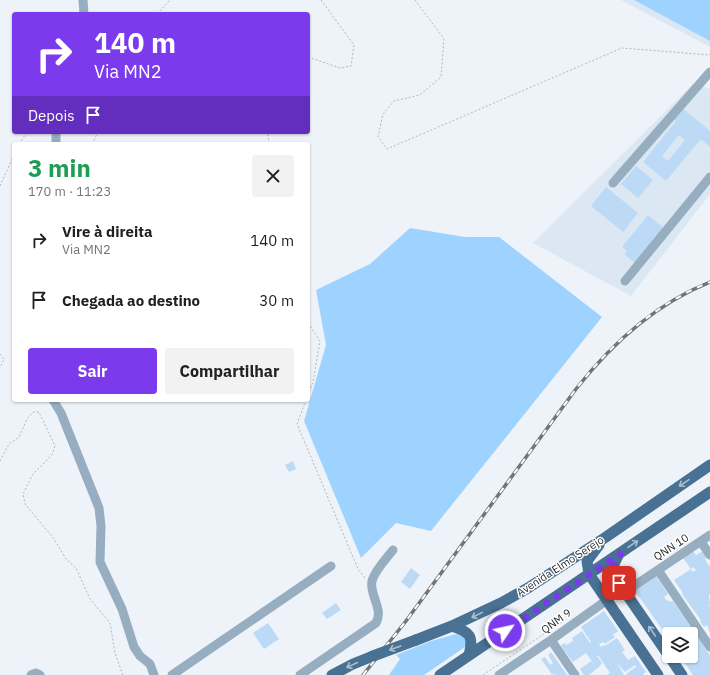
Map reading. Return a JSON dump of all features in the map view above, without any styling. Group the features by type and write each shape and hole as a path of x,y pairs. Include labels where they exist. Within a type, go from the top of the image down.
{"main road":[{"name":"Avenida Elmo Serejo","path":"332,675 352,664 452,626 501,603 528,588 606,537 710,465"},
{"name":"Avenida Elmo Serejo","path":"440,675 710,492"},
{"path":"606,537 587,560 589,574 658,675"},
{"path":"620,554 613,565 613,570 625,592 682,675"},
{"path":"452,626 469,634 472,642 469,655"},
{"path":"628,631 648,653 664,675"}],"street":[{"path":"83,0 84,12"},
{"path":"613,183 710,72"},
{"path":"625,282 710,177"},
{"path":"55,402 61,413 99,508 102,526 100,562 122,609 134,647 140,656 150,664 154,675"},
{"name":"QNN 10","path":"625,592 710,536"},
{"path":"701,542 710,555"},
{"path":"300,675 374,626 379,618 372,589 372,580 393,550"},
{"path":"172,675 331,566"},
{"path":"658,570 710,648"},
{"name":"QNM 9","path":"499,675 607,600"},
{"path":"551,640 575,675"},
{"path":"31,675 36,673 40,675"}],"path":[{"path":"159,12 170,0"},
{"path":"310,57 340,68 351,66 354,45 321,0"},
{"path":"415,0 444,39 441,77 420,94 394,101 383,114 378,137 387,149 622,48 710,55"},
{"path":"0,186 12,159"},
{"path":"310,326 320,341 313,382 310,390"},
{"path":"0,354 4,359 0,368"},
{"path":"305,402 297,424 358,569 372,589"},
{"path":"0,461 9,444 19,437 27,419 34,412 38,412 55,446 52,455 33,474 23,494 25,504 54,539 66,559 76,568 90,599 110,623 115,653 122,675"}],"shaded area":[{"path":"621,0 710,0 710,47"},
{"path":"634,0 710,0 710,41"},
{"path":"694,83 710,89 710,194 631,296 533,243"},
{"path":"410,228 465,237 499,237 602,317 431,531 396,523 361,558 304,421 326,345 316,290 370,264"},
{"path":"456,634 462,634 467,643 465,647 424,675 389,675 400,659 396,655 431,641"}],"building":[{"path":"680,106 710,131 710,147 700,140 666,181 643,162 676,121 671,117","holes":["679,135 685,140 668,161 662,156"]},
{"path":"636,166 653,180 638,198 621,184"},
{"path":"606,187 638,213 623,232 591,206"},
{"path":"648,215 664,228 635,263 625,255 627,251 622,247"},
{"path":"293,461 296,469 289,472 285,465"},
{"path":"693,551 696,555 703,551 708,557 705,559 709,566 710,565 710,604 701,610 709,605 710,607 710,633 707,625 704,627 700,621 701,620 682,594 683,593 674,580 691,569 683,558","holes":["693,567 696,570 693,572 691,569"]},
{"path":"411,568 420,575 410,589 401,582"},
{"path":"657,576 659,579 656,581 659,580 668,594 664,597 667,601 673,601 691,627 662,627 662,629 635,591"},
{"path":"336,603 341,610 327,619 322,613"},
{"path":"604,611 618,631 613,635 615,637 605,644 604,642 599,644 601,647 604,645 605,646 617,638 625,650 622,652 628,660 635,656 646,672 643,674 644,675 627,675 626,674 636,667 635,665 625,672 617,663 624,675 607,675 610,673 598,655 597,656 602,663 600,666 589,675 584,675 580,669 591,661 596,667 586,653 573,662 562,648 561,645 565,643 566,645 573,641 572,638 582,631 590,643 591,642 581,627"},
{"path":"268,623 279,639 264,649 253,633"},
{"path":"698,638 706,645 704,647 710,655 710,675 693,675 685,663 698,663"},
{"path":"551,652 567,675 552,675 541,659 545,657 550,665 553,663 548,655"}],"railway":[{"path":"363,675 406,621 576,389 604,356 636,326 653,313 690,291 710,282"}],"route":[{"path":"505,631 620,554 613,565 613,570 619,583"}]}
